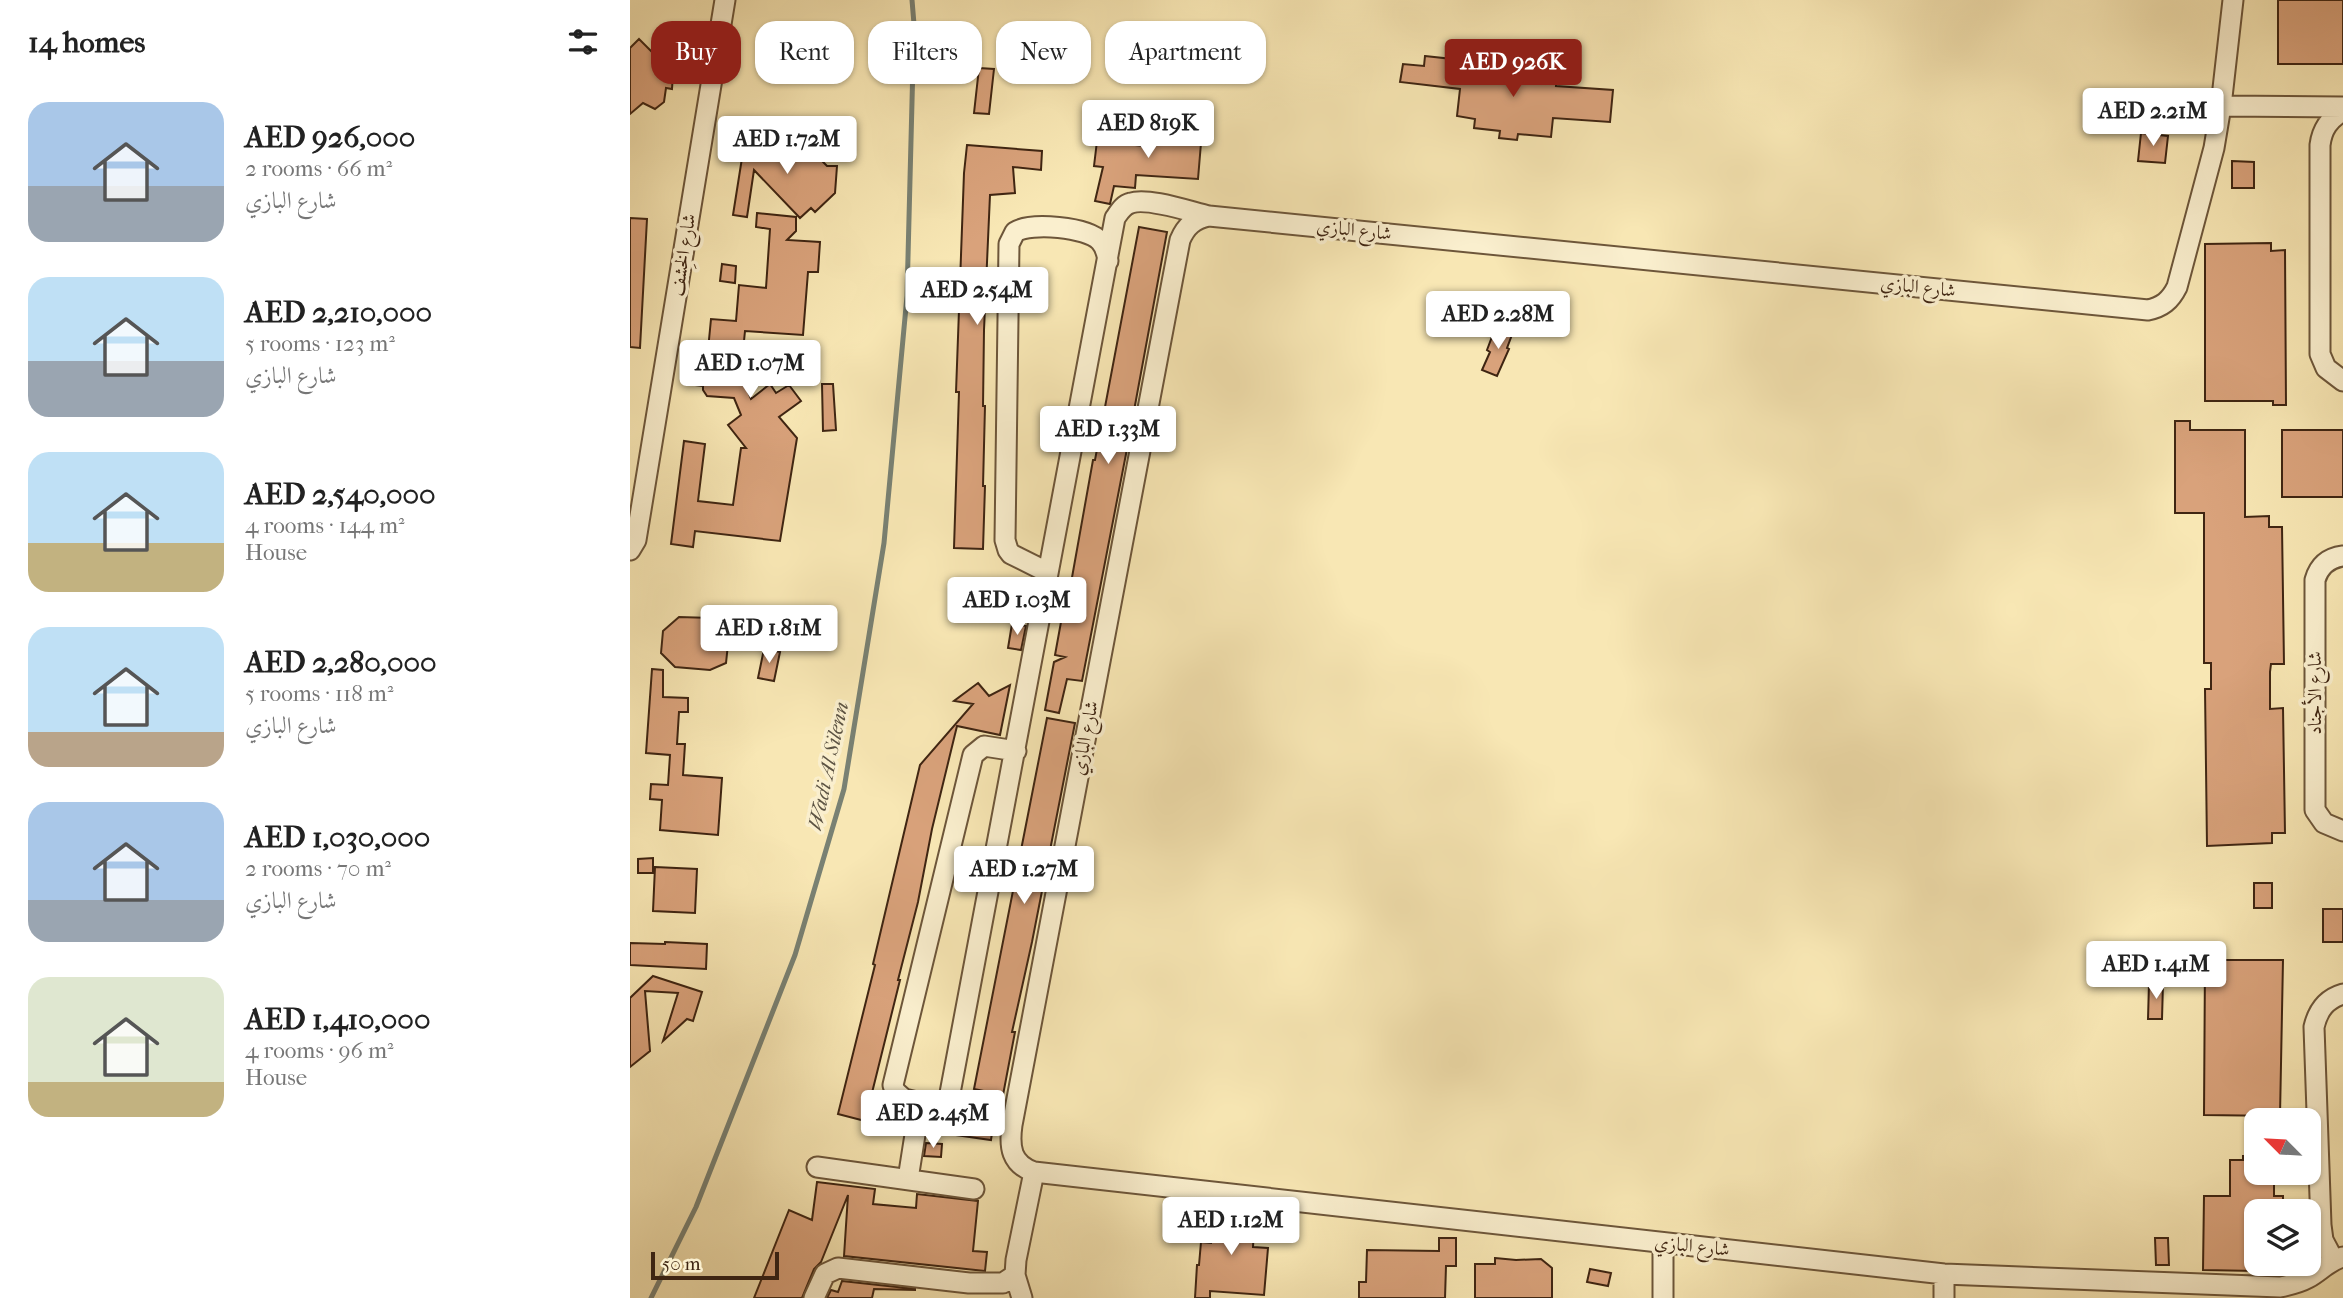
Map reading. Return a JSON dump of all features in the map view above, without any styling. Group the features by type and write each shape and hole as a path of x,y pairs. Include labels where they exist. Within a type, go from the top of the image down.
{"street":[{"name":"شارع الخِشف","path":"630,550 636,540 725,0"},
{"name":"شارع البازي","path":"2233,0 2221,106 2207,179 2177,287 2166,303 2148,310 1209,216 1194,221 1180,240 1010,1138 1013,1158 1034,1172 1944,1274 2184,1291 2296,1284 2338,1258"},
{"path":"2221,106 2343,109"},
{"path":"2343,109 2324,128 2320,159 2320,354 2326,368 2343,381"},
{"path":"947,1109 1115,218 1122,208 1132,202 1144,202 1209,216"},
{"path":"1047,572 1011,554 1004,540 1009,244 1016,232 1028,226 1083,231 1100,241 1106,250 1108,261"},
{"name":"شارع الأجناد","path":"2343,556 2322,565 2315,580 2315,810 2324,823 2343,831"},
{"path":"1012,1125 900,1096 895,1091 894,1079 972,755 984,746 1016,751"},
{"path":"2338,1258 2323,1240 2321,1225 2314,1027 2320,1010 2326,1003 2343,994"},
{"path":"908,1179 920,1103"},
{"path":"817,1167 974,1188"},
{"path":"1021,1298 1016,1260 1034,1172"},
{"path":"1662,1243 1663,1298"},
{"path":"814,1298 825,1274 838,1268 969,1283 1003,1283 1016,1275"},
{"path":"1944,1274 1944,1298"}],"building":[{"path":"2278,0 2343,0 2343,64 2278,64"},
{"path":"639,39 651,51 651,84 672,84 672,89 666,88 664,102 655,109 643,103 630,114 630,48"},
{"path":"1425,56 1452,59 1451,70 1459,71 1458,74 1543,82 1544,70 1557,71 1556,86 1613,90 1610,122 1553,118 1551,137 1518,134 1517,140 1499,138 1500,131 1474,128 1475,119 1457,116 1460,89 1400,82 1403,64 1424,66"},
{"path":"982,68 994,69 989,114 974,113 977,84 982,84"},
{"path":"787,125 827,166 837,166 835,193 815,212 811,208 800,218 754,170 747,217 733,215 742,158 733,149 791,156 773,138"},
{"path":"1155,127 1202,131 1198,179 1136,175 1135,188 1114,186 1110,204 1095,201 1103,167 1094,166 1097,141 1153,147"},
{"path":"2141,133 2168,136 2165,163 2138,161"},
{"path":"967,145 1042,151 1041,170 1013,167 1015,193 990,195 984,330 983,549 954,548 959,392 956,392"},
{"path":"2232,161 2254,162 2254,188 2232,188"},
{"path":"757,213 796,217 796,231 787,240 820,242 818,272 808,272 803,335 745,331 743,351 730,350 751,399 770,384 776,393 789,385 801,401 779,417 797,438 780,541 695,531 693,547 671,544 684,441 705,444 698,501 733,505 741,448 746,448 728,425 741,415 734,398 707,396 703,386 686,384 691,348 708,350 711,319 736,321 739,285 766,288 770,229 756,227"},
{"path":"630,218 647,219 640,348 630,347"},
{"path":"1139,227 1167,232 1082,681 1067,679 1059,713 1045,710 1054,662 1065,657 1055,655 1063,611 1066,611"},
{"path":"2271,243 2271,251 2285,250 2286,405 2273,405 2273,401 2205,401 2205,244"},
{"path":"722,264 736,266 735,283 720,281"},
{"path":"1496,326 1513,332 1497,376 1482,370 1490,352 1487,350"},
{"path":"822,384 833,384 836,430 823,431"},
{"path":"2175,421 2190,421 2190,430 2245,430 2245,517 2269,516 2269,527 2282,527 2284,664 2271,664 2270,709 2283,708 2285,833 2272,833 2272,843 2207,846 2205,689 2211,689 2211,663 2204,663 2204,513 2175,513"},
{"path":"2282,430 2343,430 2343,497 2282,497"},
{"path":"719,614 738,620 737,642 728,644 726,663 710,670 675,667 661,653 663,631 679,617 712,618"},
{"path":"1012,624 1026,626 1021,650 1008,648"},
{"path":"764,649 780,652 774,681 758,678"},
{"path":"652,669 663,670 663,697 688,698 688,712 679,712 677,744 685,744 683,775 722,778 718,835 660,830 662,800 650,799 651,784 668,785 670,755 646,753"},
{"path":"978,683 989,696 1010,685 1000,735 957,726 900,980 865,1121 838,1114 920,765 973,704 954,701"},
{"path":"1047,718 1075,723 1012,1032 1015,1032 1003,1095 974,1089"},
{"path":"653,858 653,873 638,873 638,859"},
{"path":"655,867 697,869 695,913 653,911"},
{"path":"2254,883 2272,883 2272,908 2254,908"},
{"path":"2323,909 2343,909 2343,942 2323,942"},
{"path":"630,943 707,944 706,969 630,965"},
{"path":"2205,960 2283,960 2280,1108 2244,1108 2244,1116 2204,1115"},
{"path":"653,976 702,992 693,1021 687,1019 663,1041 678,993 645,991 650,1051 630,1067 630,998"},
{"path":"2149,983 2163,983 2162,1019 2148,1019"},
{"path":"935,1119 992,1133 991,1140 934,1132"},
{"path":"926,1143 942,1144 941,1157 924,1156"},
{"path":"2244,1156 2244,1185 2274,1185 2274,1196 2283,1196 2283,1199 2244,1199 2244,1271 2203,1270 2204,1196 2230,1196 2230,1160 2243,1160"},
{"path":"817,1182 875,1189 873,1204 916,1208 917,1194 978,1201 973,1251 987,1252 985,1271 844,1256 848,1195 821,1262 814,1269 802,1298 754,1298 789,1210 812,1220"},
{"path":"1212,1207 1255,1212 1253,1247 1268,1248 1264,1295 1210,1291 1210,1298 1195,1298 1201,1242 1211,1243"},
{"path":"1439,1238 1456,1238 1456,1266 1446,1266 1445,1298 1359,1298 1359,1282 1366,1282 1367,1250 1439,1251"},
{"path":"2155,1238 2168,1238 2169,1265 2156,1265"},
{"path":"1495,1258 1541,1259 1552,1268 1552,1298 1475,1298 1475,1264 1495,1264"},
{"path":"1590,1269 1611,1273 1608,1286 1587,1282"},
{"path":"842,1281 915,1290 874,1289 872,1298 827,1298 831,1290 838,1292"}],"waterway":[{"name":"Wadi Al Silenn","path":"651,1298 696,1207 795,955 844,789 884,543 907,296 914,24 912,0"}]}
